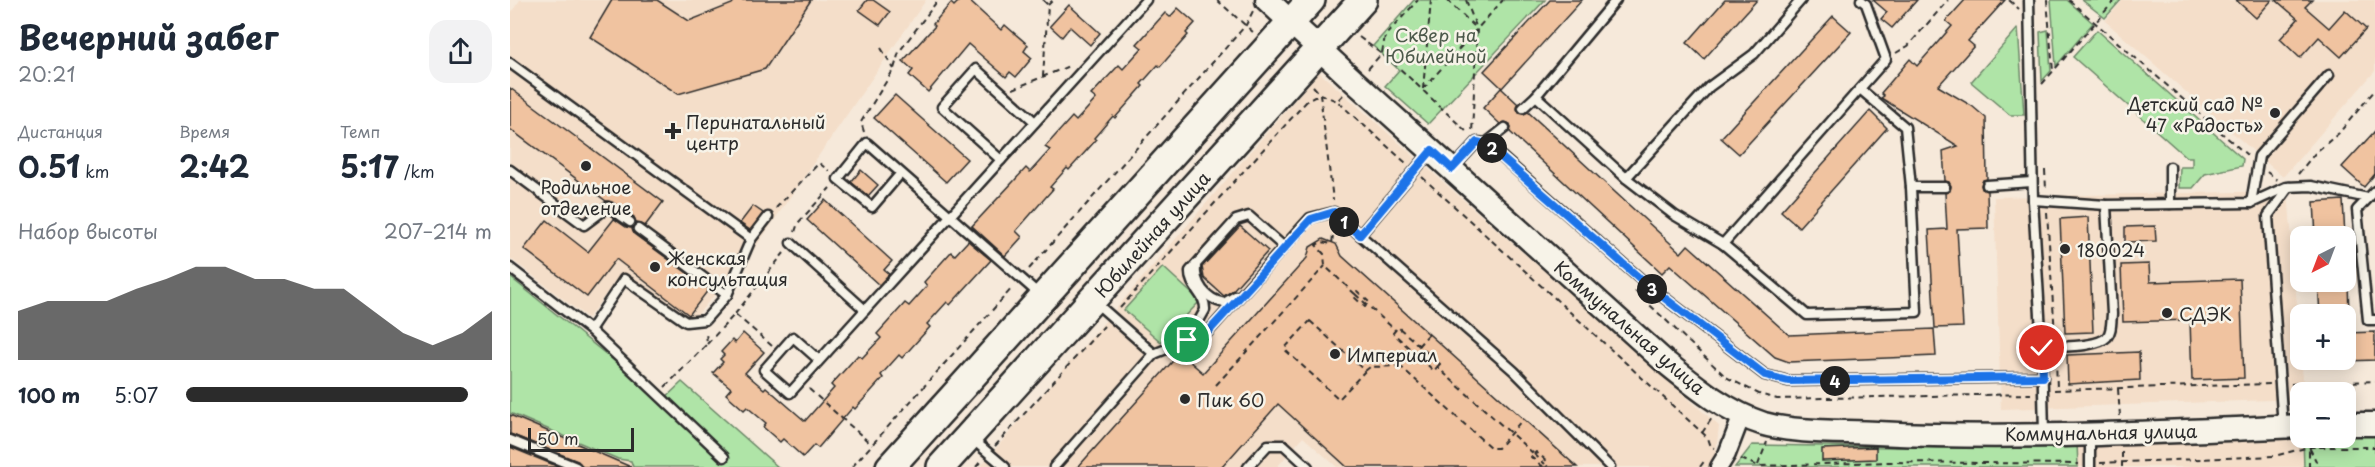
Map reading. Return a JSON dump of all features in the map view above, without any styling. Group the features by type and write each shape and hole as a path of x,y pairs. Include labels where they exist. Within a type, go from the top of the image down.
{"highway":[{"path":"890,467 1311,0"},
{"name":"Юбилейная улица","path":"941,467 969,436 1101,310 1298,72 1363,0"}],"main road":[{"name":"Коммунальная улица","path":"1261,4 1292,22 1356,83 1664,361 1701,391 1742,415 1784,428 1907,434 2290,433"},
{"path":"2356,424 2375,423"}],"street":[{"path":"1723,460 1742,415"}],"lane":[{"path":"819,360 793,337 764,370 790,393 1146,0"},
{"path":"1523,108 1536,96 1616,0"},
{"path":"1626,178 1709,87 1754,54 1800,0"},
{"path":"1723,244 1886,59 1866,4 1861,0"},
{"path":"2029,0 2032,182 2042,348 2044,435"},
{"path":"510,63 751,239"},
{"path":"1001,160 942,107 976,69 1035,122"},
{"path":"2251,202 2259,156 2329,75"},
{"path":"1536,96 1626,178 1674,215 1723,244 1807,315 1917,312 1911,187 1905,127 1860,89"},
{"path":"1486,144 1505,128"},
{"path":"1452,169 1477,142 1486,144 1645,283 1765,375 1788,381 2043,377"},
{"path":"901,173 872,207 838,179 867,143 1043,297"},
{"path":"1360,235 1432,150"},
{"path":"2170,167 2170,204"},
{"path":"510,170 584,225 608,207 630,222"},
{"path":"1987,185 2032,182"},
{"path":"2033,200 2106,205 2251,202 2288,187 2311,186 2372,195"},
{"path":"1911,187 1945,187"},
{"path":"2288,187 2268,216 2279,384 2290,412"},
{"path":"2372,195 2357,210 2368,320 2375,320"},
{"path":"2042,348 2099,343 2107,337 2111,329 2106,205"},
{"path":"1196,265 1197,283 1206,293 1216,301 1224,303 1232,300 1271,256 1311,219 1334,212 1514,371 1610,467"},
{"path":"590,330 624,279 686,322 705,320 727,295 751,239 768,216"},
{"path":"1187,340 1205,310 1203,297 1196,290 1190,272 1236,220 1249,216 1283,246"},
{"path":"638,229 727,295"},
{"path":"791,243 865,310"},
{"path":"1054,467 1154,354 1208,332 1283,246"},
{"path":"510,268 590,330 724,457"},
{"path":"1101,310 1154,354"},
{"path":"2090,434 2090,465"},
{"path":"969,436 1005,467"},
{"path":"510,440 573,467"},
{"path":"1248,467 1268,445 1284,445 1308,467"}],"path":[{"path":"867,143 861,122 894,69 899,52 938,0"},
{"path":"1043,0 1048,5"},
{"path":"1043,76 1048,5 1053,0"},
{"path":"1217,0 1268,46"},
{"path":"1337,101 1382,53 1385,36 1418,0"},
{"path":"1423,89 1431,0"},
{"path":"1447,0 1477,29"},
{"path":"1341,25 1382,53 1472,137 1477,29 1466,0"},
{"path":"1423,89 1503,0"},
{"path":"1886,59 1908,46 1948,0"},
{"path":"2009,0 2023,13"},
{"path":"2047,0 2053,71"},
{"path":"2069,0 2257,163 2288,187 2316,152 2339,133 2375,90"},
{"path":"2073,3 2076,0"},
{"path":"2096,22 2113,1"},
{"path":"852,467 1246,25 1261,4"},
{"path":"880,48 894,69"},
{"path":"1002,93 1095,56"},
{"path":"1298,72 1320,94 1337,101 1708,438 1711,447 1723,460 1758,466 1889,462 2090,465 2122,461 2274,456 2290,441"},
{"path":"1320,94 1334,212 1332,244 1322,242 1316,245 1324,254 1325,266 1355,294 1353,296 1365,307 1367,304"},
{"path":"1126,301 1306,101 1320,94"},
{"path":"768,216 819,163 838,179"},
{"path":"1216,385 1325,266"},
{"path":"1632,288 1726,377 1759,394 1778,399 2029,394 2043,390 2375,381"},
{"path":"1355,294 1357,291 1369,302 1367,304 1395,330 1393,333 1434,371 1440,364 1398,327 1395,330"},
{"path":"998,443 1101,310"},
{"path":"661,398 663,388 674,375 735,314 779,353"},
{"path":"705,320 707,344"},
{"path":"1365,371 1310,321 1284,349 1339,399 1370,367 1400,366 1491,448 1498,448 1523,419"},
{"path":"1400,366 1429,334"},
{"path":"1437,367 1534,454 1536,452 1547,461 1545,464 1548,467"},
{"path":"801,381 872,445"},
{"path":"2356,444 2375,447"},
{"path":"2302,448 2308,467"},
{"path":"2307,448 2319,467"},
{"path":"1534,454 1531,457 1542,466 1545,464"},
{"path":"2122,461 2122,467"},
{"path":"976,467 980,463"}],"shaded area":[{"name":"Перинатальный центр","path":"520,0 926,0 755,248 685,329 617,279 588,318 510,258 510,14"},
{"name":"Детский сад № 47 «Радость»","path":"2123,0 2375,0 2375,71 2283,177 2105,21"},
{"path":"1319,72 1719,426 1715,460 1709,467 1337,467 1303,437 1277,467 980,467"},
{"path":"2288,191 2291,226 2290,292 2296,292 2297,304 2290,304 2290,370 2302,370 2303,382 2290,382 2290,399 2001,409 1994,197"},
{"path":"510,413 618,459 631,461 633,467 510,467"},
{"path":"2290,437 2290,448 2303,448 2304,467 2078,467 2077,443"}],"green space":[{"name":"Сквер на Юбилейной","path":"1414,0 1545,0 1428,124 1385,86 1399,70 1373,46"},
{"path":"2051,0 2067,0 2093,23 2056,66"},
{"path":"2082,0 2121,0 2105,18"},
{"path":"2018,28 2024,115 2010,115 1971,82"},
{"path":"2048,30 2051,71 2042,81 2040,32"},
{"path":"2097,30 2243,159 2242,166 2205,174 2193,188 2179,188 2180,167 2192,167 2192,157 2186,157 2073,57"},
{"path":"1163,267 1200,301 1161,342 1124,310"},
{"path":"510,277 663,400 682,382 778,467 633,467 631,461 618,459 510,413"},
{"path":"2356,436 2375,436 2375,467 2304,467 2303,448 2356,448"},
{"path":"2077,443 2078,467 1735,467 1752,445 1960,448"}],"building":[{"name":"Перинатальный центр","path":"612,0 657,0 689,21 732,4 735,0 811,0 765,69 678,94 590,37"},
{"path":"867,0 873,0 890,12 880,25 859,10"},
{"path":"960,0 968,0 1001,30 1005,25 1028,45 1024,51 1032,58 1016,77 1010,72 1006,77 968,44 928,92 909,75 913,70 903,61 935,26 933,24 951,3 954,6"},
{"path":"1550,0 1582,0 1502,88 1484,71"},
{"path":"1725,0 1757,0 1704,59 1687,43"},
{"path":"1873,0 1917,0 1892,28 1881,19 1887,12"},
{"path":"1965,0 2005,0 1968,41 1974,46 1938,86 1972,106 1986,118 1987,179 1983,180 1981,185 1982,189 1987,191 1988,228 1957,229 1963,327 1935,328 1929,230 1947,229 1945,193 1950,191 1951,186 1945,181 1943,151 1958,146 1881,98 1884,96 1881,93 1910,59 1917,66 1952,26 1946,21"},
{"path":"2236,0 2272,0 2256,18"},
{"path":"2276,0 2312,0 2305,7 2329,28 2345,10 2366,29 2341,57 2319,37 2300,58 2280,39 2298,19"},
{"path":"1069,5 1100,33 1090,45 1070,27 1062,37 1050,26"},
{"path":"1178,8 1195,23 1186,33 1188,35 1160,67 1158,65 1141,84 1143,86 1115,118 1113,116 1094,138 1096,140 1069,170 1067,168 1050,187 1053,189 1016,231 1022,237 1005,256 972,226 1026,168 1030,172 1050,150 1045,147 1072,117 1076,121 1096,99 1091,95 1119,65 1123,69 1142,48 1137,44 1165,13 1170,17"},
{"path":"1833,16 1851,32 1739,154 1721,138"},
{"name":"Родильное отделение","path":"510,88 663,202 645,226 636,223 634,217 612,202 606,201 510,129"},
{"path":"1501,88 1518,104 1519,113 1528,112 1681,253 1688,245 1789,335 1934,329 1936,356 1789,362 1775,357 1670,265 1662,273 1510,132 1510,124 1505,122 1500,124 1483,108"},
{"path":"895,95 967,159 946,182 874,118"},
{"path":"1870,111 1887,128 1799,227 1781,211"},
{"path":"2375,131 2375,174 2364,187 2342,167"},
{"path":"861,170 878,185 868,196 851,182"},
{"path":"825,200 892,261 884,270 889,274 879,285 807,220"},
{"path":"2343,200 2344,226 2315,226 2314,202"},
{"path":"753,206 763,213 750,230 740,223"},
{"path":"2088,217 2093,332 2065,333 2060,219"},
{"name":"Женская консультация","path":"614,219 632,228 634,234 709,289 689,315 616,259 587,297 524,249 547,220 588,252"},
{"path":"1240,226 1268,251 1233,290 1224,296 1204,278 1202,267"},
{"path":"2155,226 2156,241 2125,242 2125,227"},
{"name":"Империал","path":"1323,239 1336,244 1342,256 1577,467 1347,467 1278,404 1222,467 1078,467 1180,353 1203,373 1307,258 1310,247"},
{"path":"968,241 991,260 950,305 947,302 927,324 930,327 902,358 899,355 881,375 883,378 855,409 853,407 818,448 814,445 803,457 783,439 780,442 763,427 766,423 747,407 744,410 726,394 731,388 713,373 723,362 720,359 724,355 721,352 732,340 735,343 743,333 764,352 745,373 764,389 766,387 805,421 834,388 831,385 858,355 862,358 881,338 877,334 905,303 909,306 927,286 924,282 951,252 955,255"},
{"path":"2149,264 2150,282 2240,279 2244,378 2192,380 2190,320 2123,322 2121,265"},
{"path":"2319,292 2348,292 2349,304 2319,304"},
{"path":"2375,332 2375,360 2356,361 2356,333"},
{"path":"2139,352 2140,380 2068,384 2067,355"},
{"path":"510,415 631,467 582,467 578,461 510,434"},
{"path":"510,447 559,467 510,467"},
{"path":"1876,447 1876,459 1822,461 1822,449"}],"place":[{"name":"Детский сад № 47 «Радость»","path":"2275,113"},
{"name":"Перинатальный центр","path":"673,131"},
{"name":"Родильное отделение","path":"586,166"},
{"name":"180024","path":"2065,249"},
{"name":"Женская консультация","path":"655,267"},
{"name":"СДЭК","path":"2167,313"},
{"name":"Империал","path":"1335,354"},
{"name":"Пик 60","path":"1185,399"}],"route":[{"path":"1187,340 1208,332 1311,219 1334,212 1360,235 1432,150 1452,169 1477,142 1486,144 1645,283 1765,375 1788,381 2043,377 2042,348"}]}
